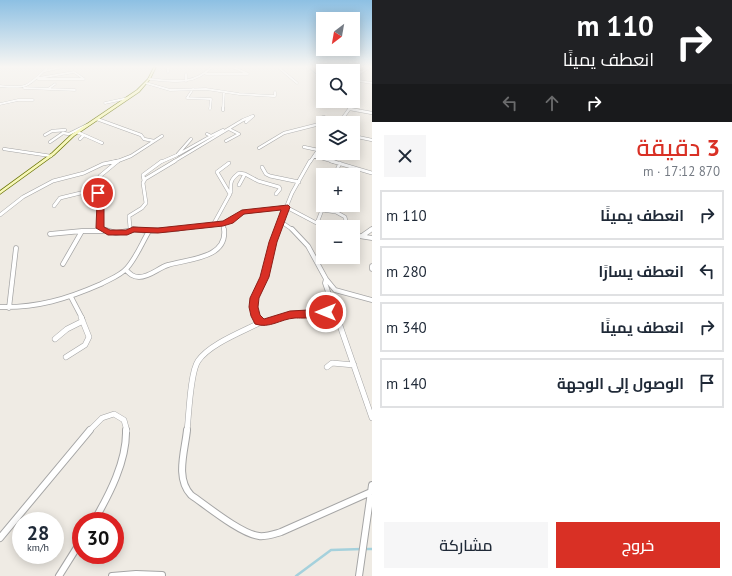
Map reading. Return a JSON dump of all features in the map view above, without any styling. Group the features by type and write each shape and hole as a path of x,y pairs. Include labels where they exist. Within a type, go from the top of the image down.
{"street":[{"path":"0,193 51,156 77,132 134,94"},
{"path":"190,94 188,98 211,99 210,109"},
{"path":"223,110 224,94"},
{"path":"247,94 275,96 275,94"},
{"path":"260,95 262,98 260,99"},
{"path":"105,103 130,97"},
{"path":"0,104 16,100 33,100"},
{"path":"345,116 350,109 372,113"},
{"path":"144,181 150,175 253,116 246,122"},
{"path":"97,119 141,135 145,139 154,141"},
{"path":"133,230 130,228 128,218 145,205 144,181 142,175 162,161 177,155 241,119"},
{"path":"259,148 280,134 316,124"},
{"path":"45,135 52,131 69,134 87,125"},
{"path":"226,141 239,134 228,129"},
{"path":"54,136 64,132"},
{"path":"50,142 64,132"},
{"path":"77,132 102,143"},
{"path":"80,139 84,134"},
{"path":"207,134 211,136"},
{"path":"0,215 22,198 53,181 118,162 131,156 144,146 162,136"},
{"path":"360,137 372,140"},
{"path":"177,155 191,139"},
{"path":"304,147 316,150"},
{"path":"4,150 51,156"},
{"path":"261,322 256,316 254,301 265,277 280,221 299,182 316,153"},
{"path":"314,156 372,173"},
{"path":"103,231 100,227 100,200 97,189 99,177 118,162"},
{"path":"338,168 340,163"},
{"path":"229,164 216,172 229,192"},
{"path":"262,167 266,174 270,176 299,182"},
{"path":"213,225 229,192 231,192 230,184 232,178 239,173 245,174 258,181 279,187 280,189 276,194"},
{"path":"239,185 245,174"},
{"path":"54,206 60,198 97,189"},
{"path":"50,234 82,231 150,231 223,224 230,222 242,213 286,207 316,222"},
{"path":"318,220 322,210 336,212 345,217 346,220"},
{"path":"280,221 298,233 308,244 326,279 335,290 372,300"},
{"path":"126,270 133,276 143,276 169,265 211,253 220,247 226,238 223,224"},
{"path":"362,236 372,229"},
{"path":"63,264 82,231"},
{"path":"0,308 47,305 71,297 118,275 126,270 150,231"},
{"path":"362,236 372,238"},
{"path":"9,308 16,248"},
{"path":"326,279 335,312 372,418"},
{"path":"66,357 80,348 87,341 88,335 71,297"},
{"path":"335,312 303,313 261,322 210,349 198,361 194,374 182,480 186,490 191,495 242,528 262,537 270,536 289,528 358,496 371,488"},
{"path":"55,339 67,329 83,321"},
{"path":"327,367 332,363 354,365"},
{"path":"0,538 95,424 104,417 116,414 123,417 126,421 127,431 123,452 106,503 100,512"},
{"path":"359,576 371,488"},
{"path":"59,576 72,555"},
{"path":"112,576 136,574 162,575"}],"waterway":[{"path":"296,576 331,550 362,549"},
{"path":"365,549 372,549"}],"route":[{"path":"98,193 100,198 100,228 108,233 127,232 133,230 158,231 223,224 230,222 237,215 242,213 286,207 278,225 265,277 254,301 254,312 257,319 261,323 264,323 276,318 290,315 326,312"}]}
